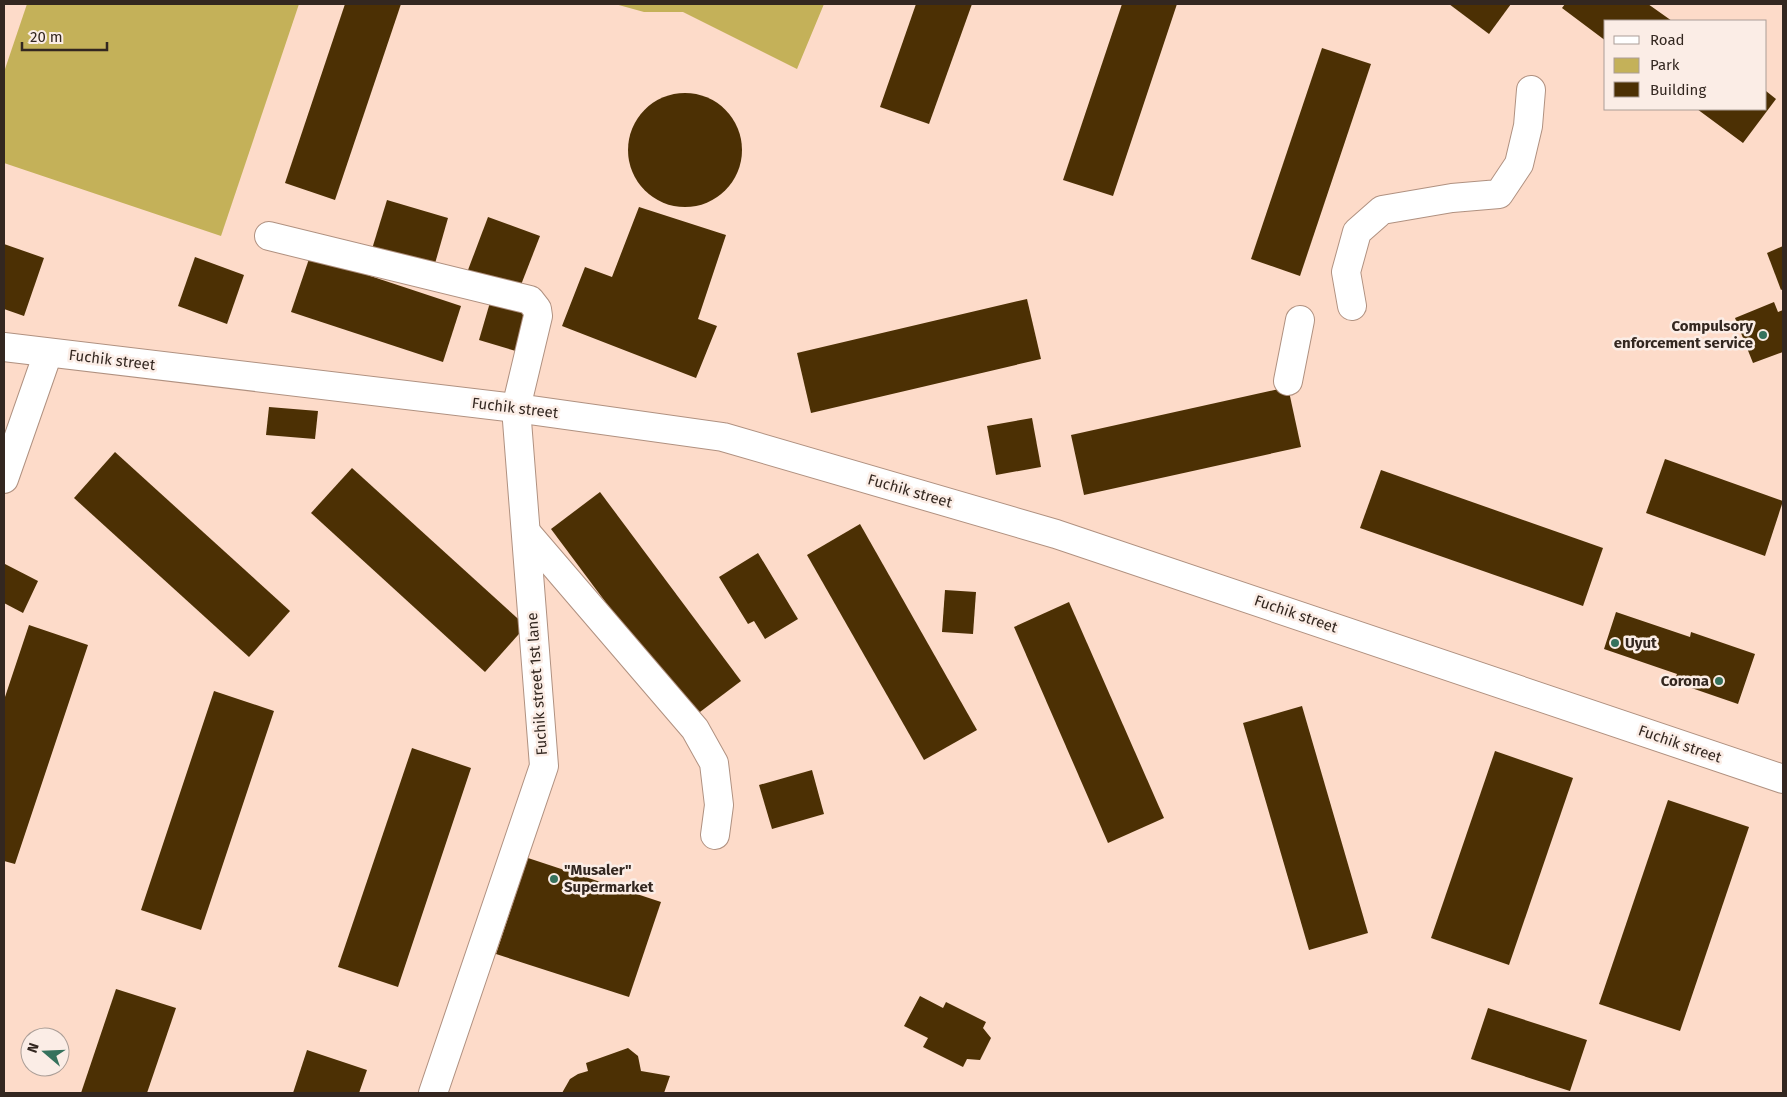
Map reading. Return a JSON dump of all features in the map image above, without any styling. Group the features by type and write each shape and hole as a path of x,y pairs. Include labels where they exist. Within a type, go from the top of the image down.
{"street":[{"path":"1352,306 1346,272 1357,232 1382,210 1452,198 1498,194 1519,164 1528,126 1531,90"},
{"name":"Fuchik street 1st lane","path":"269,236 530,300 537,309 538,316 516,408 544,766 433,1093"},
{"path":"1288,381 1300,320"},
{"name":"Fuchik street","path":"4,348 516,408 723,437 1056,534 1783,779"},
{"path":"4,479 48,353"},
{"path":"526,532 695,729 714,763 719,805 715,835"}],"green space":[{"path":"27,4 299,4 221,236 4,163 4,72"},
{"path":"615,4 824,4 797,69 683,12 644,12"}],"building":[{"path":"345,4 401,4 335,200 285,183"},
{"path":"916,4 972,4 929,124 880,107"},
{"path":"1122,4 1177,4 1113,196 1063,180"},
{"path":"1449,4 1511,4 1489,34"},
{"path":"1565,4 1648,4 1671,20 1604,20 1604,40 1562,8"},
{"path":"1322,48 1371,64 1300,276 1251,259"},
{"path":"1767,92 1776,99 1743,143 1698,110 1767,110"},
{"path":"685,93 707,97 725,110 738,128 742,150 738,172 725,190 707,203 685,207 663,203 645,190 632,172 628,150 632,128 645,110 663,97"},
{"path":"387,200 448,218 434,267 372,249"},
{"path":"639,207 726,235 698,319 717,326 696,378 562,326 585,267 612,277"},
{"path":"488,217 540,236 519,290 468,270"},
{"path":"4,244 44,258 24,316 4,309"},
{"name":"Compulsory enforcement service","path":"1783,246 1783,289 1781,290 1767,253"},
{"path":"310,256 461,306 443,362 291,312"},
{"path":"195,257 244,275 227,324 178,306"},
{"path":"491,299 531,311 519,352 479,340"},
{"path":"1027,299 1041,359 811,413 797,353"},
{"name":"Compulsory enforcement service","path":"1774,302 1778,312 1783,310 1783,352 1753,363 1735,318"},
{"path":"1288,387 1301,447 1084,495 1071,435"},
{"path":"269,407 318,411 315,439 266,435"},
{"path":"1032,418 1041,467 996,475 987,426"},
{"path":"115,452 290,611 249,657 74,498"},
{"path":"1665,459 1783,501 1765,556 1646,513"},
{"path":"352,468 526,626 485,672 311,513"},
{"path":"1381,470 1603,548 1583,606 1360,528"},
{"path":"600,492 741,681 692,718 551,529"},
{"path":"860,524 977,730 924,760 807,555"},
{"path":"758,553 798,619 765,639 754,621 748,624 719,577"},
{"path":"5,564 38,581 23,613 4,603"},
{"path":"945,590 976,592 973,634 942,632"},
{"path":"1069,602 1164,818 1108,843 1014,627"},
{"path":"1616,612 1690,637 1691,632 1755,654 1738,704 1674,682 1677,674 1604,649"},
{"path":"29,625 88,645 15,864 4,861 4,700"},
{"path":"214,691 274,711 201,930 141,910"},
{"path":"1302,706 1368,933 1309,950 1243,723"},
{"path":"412,748 471,768 398,987 338,967"},
{"path":"1495,751 1573,778 1509,965 1431,938"},
{"path":"812,770 824,814 772,829 759,785"},
{"path":"1668,800 1749,827 1680,1031 1599,1004"},
{"path":"528,858 661,902 629,997 496,954"},
{"path":"116,989 176,1008 147,1093 81,1093"},
{"path":"920,996 943,1008 946,1002 986,1022 983,1028 991,1038 980,1060 967,1059 963,1067 923,1047 928,1038 904,1026"},
{"path":"1488,1008 1587,1040 1570,1091 1471,1059"},
{"path":"628,1048 638,1056 641,1071 670,1076 664,1093 562,1093 570,1079 588,1071 586,1063"},
{"path":"307,1050 367,1070 359,1093 293,1093"}],"place":[{"name":"Compulsory enforcement service","path":"1763,335"},
{"name":"Uyut","path":"1615,643"},
{"name":"Corona","path":"1719,681"},
{"name":"\"Musaler\" Supermarket","path":"554,879"}]}
